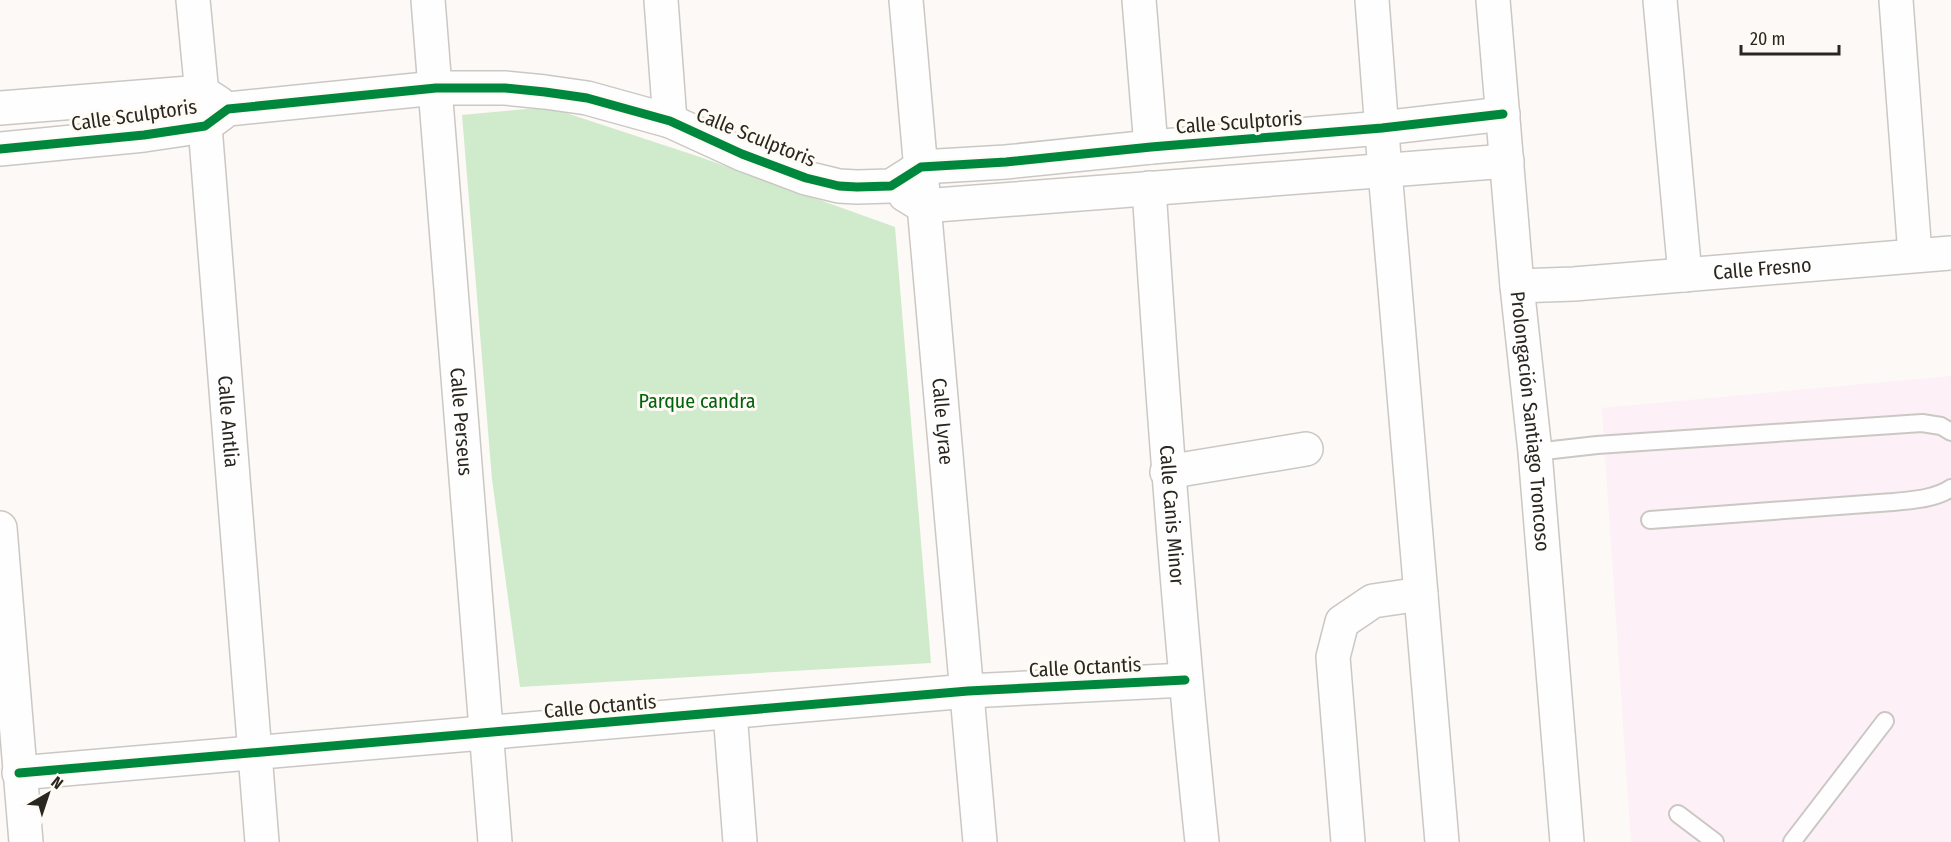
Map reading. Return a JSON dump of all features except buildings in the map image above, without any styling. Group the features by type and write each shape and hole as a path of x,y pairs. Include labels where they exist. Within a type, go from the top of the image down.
{"street":[{"name":"Calle Antlia","path":"193,0 211,109 254,753 262,842"},
{"name":"Calle Perseus","path":"428,0 495,842"},
{"path":"661,0 670,121"},
{"name":"Calle Lyrae","path":"906,0 980,842"},
{"path":"1139,0 1151,147"},
{"path":"1372,0 1442,842"},
{"name":"Prolongación Santiago Troncoso","path":"1494,0 1517,286 1535,452 1567,842"},
{"path":"1660,0 1684,275"},
{"path":"1896,0 1915,255"},
{"name":"Calle Sculptoris","path":"0,108 211,109 436,88 505,88 587,98 670,121 742,154 806,178 856,188 891,186 921,167 1006,162 1151,147 1382,128 1503,114"},
{"name":"Calle Sculptoris","path":"0,148 144,135 211,109"},
{"path":"891,186 923,206 1507,161"},
{"name":"Calle Canis Minor","path":"1149,188 1167,472 1202,842"},
{"name":"Calle Fresno","path":"1517,286 1574,284 1951,253"},
{"path":"1167,472 1306,449"},
{"path":"0,528 26,842"},
{"path":"1348,842 1333,657 1342,622 1373,601 1421,594"},
{"name":"Calle Octantis","path":"20,773 968,691 1185,680"},
{"path":"730,712 740,842"}],"lane":[{"path":"1535,452 1597,445 1922,423 1941,426 1951,432"},
{"path":"1650,520 1893,502 1926,498 1951,488"},
{"path":"1792,842 1885,721"},
{"path":"1678,814 1715,842"}],"shaded area":[{"path":"1951,376 1951,842 1631,842 1602,408"}],"green space":[{"name":"Parque candra","path":"548,107 700,157 895,227 931,663 520,687 492,479 462,115"}],"cycle path":[{"path":"0,149 144,135 205,126 228,109 436,88 505,88 587,98 670,121 742,154 806,178 839,186 857,187 891,186 921,167 1006,162 1151,147 1382,128 1503,114"},
{"path":"19,773 968,691 1185,680"}]}
